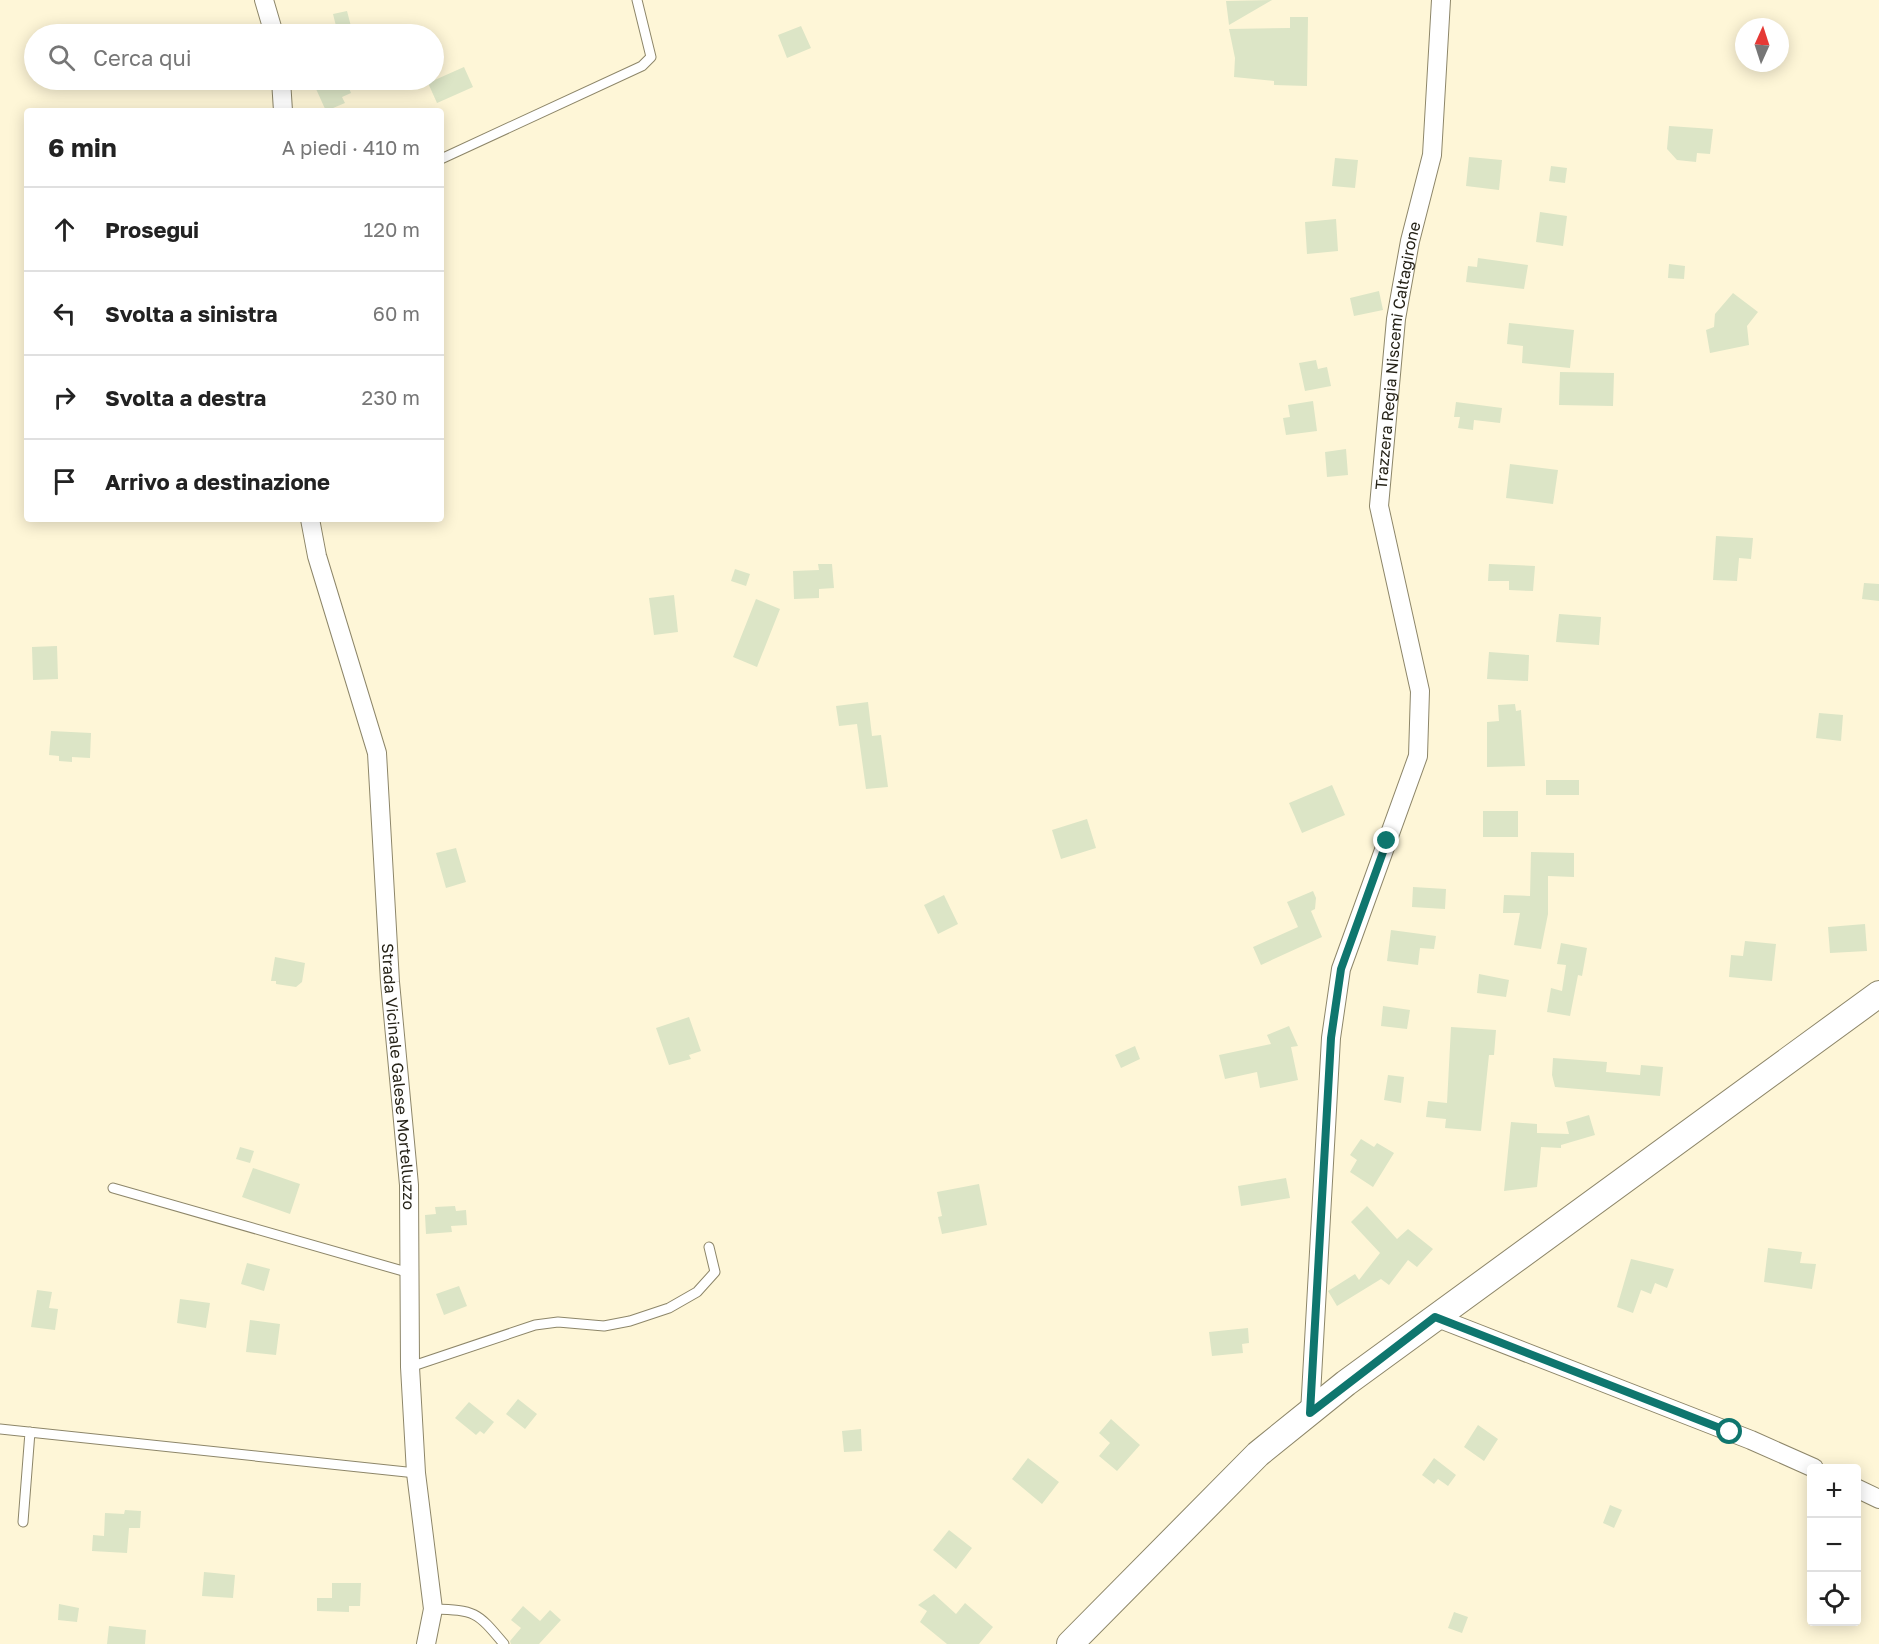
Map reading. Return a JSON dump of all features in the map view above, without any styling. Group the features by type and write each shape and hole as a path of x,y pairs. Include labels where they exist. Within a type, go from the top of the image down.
{"main road":[{"path":"1070,1644 1258,1454 1435,1317 1879,994"}],"street":[{"path":"264,0 271,24"},
{"name":"Trazzera Regia Niscemi Caltagirone","path":"1310,1413 1331,1038 1341,969 1418,756 1420,691 1379,506 1396,319 1410,241 1432,155 1441,0"},
{"path":"282,90 283,108"},
{"name":"Strada Vicinale Galese Mortelluzzo","path":"311,522 317,556 377,753 383,811 390,982 409,1185 410,1367 416,1473 433,1608 426,1644"},
{"path":"1435,1317 1751,1440 1807,1465"},
{"path":"1861,1490 1879,1498"}],"lane":[{"path":"444,158 642,66 651,57 637,0"},
{"path":"113,1188 410,1274"},
{"path":"410,1367 535,1325 558,1322 604,1326 630,1321 669,1308 697,1292 715,1272 709,1247"},
{"path":"0,1429 416,1473"},
{"path":"23,1522 30,1432"},
{"path":"433,1608 455,1609 480,1616 504,1644"}],"building":[{"path":"1272,0 1229,25 1226,1"},
{"path":"347,11 350,24 336,24 333,14"},
{"path":"1290,17 1308,17 1307,86 1274,85 1274,81 1234,77 1235,58 1229,29 1290,28"},
{"path":"801,26 811,48 787,58 778,35"},
{"path":"464,67 473,87 437,103 431,90 444,90 444,76"},
{"path":"317,90 350,90 351,93 342,97 345,103 333,108 325,108"},
{"path":"1669,126 1713,129 1710,154 1697,153 1696,162 1677,160 1667,149"},
{"path":"1469,157 1502,160 1499,190 1466,186"},
{"path":"1335,158 1358,160 1355,188 1332,186"},
{"path":"1551,166 1567,168 1565,183 1549,181"},
{"path":"1540,212 1567,216 1563,246 1536,242"},
{"path":"1336,219 1338,251 1307,254 1305,222"},
{"path":"1478,258 1528,265 1524,289 1466,282 1468,266 1477,267"},
{"path":"1669,264 1685,266 1684,279 1668,278"},
{"path":"1379,291 1383,310 1354,316 1350,298"},
{"path":"1733,293 1758,312 1747,326 1749,345 1710,353 1706,330 1714,327 1715,314"},
{"path":"1509,323 1574,330 1570,368 1522,363 1523,346 1507,344"},
{"path":"1316,360 1318,369 1327,367 1331,386 1305,391 1299,363"},
{"path":"1560,372 1614,373 1613,406 1559,405"},
{"path":"1313,401 1317,431 1286,435 1283,418 1290,417 1288,405"},
{"path":"1456,402 1502,408 1500,423 1474,420 1473,430 1458,428 1460,417 1454,417"},
{"path":"1346,449 1348,475 1327,477 1325,452"},
{"path":"1510,464 1558,470 1553,504 1506,498"},
{"path":"1716,536 1753,538 1751,559 1739,558 1737,581 1713,580"},
{"path":"818,564 832,564 834,588 819,589 819,598 794,599 793,571 819,570"},
{"path":"1489,564 1535,566 1533,591 1509,590 1509,581 1488,581"},
{"path":"735,569 750,574 746,586 731,581"},
{"path":"1864,583 1879,584 1879,601 1862,599"},
{"path":"674,595 678,632 654,635 649,598"},
{"path":"756,599 780,609 757,667 733,657"},
{"path":"1559,614 1601,617 1599,645 1556,642"},
{"path":"57,646 58,679 33,680 32,647"},
{"path":"1489,652 1529,655 1528,681 1487,679"},
{"path":"868,702 872,736 881,735 888,787 866,789 857,724 839,726 836,706"},
{"path":"1515,704 1516,711 1521,710 1525,766 1487,767 1487,722 1499,721 1498,705"},
{"path":"1819,713 1843,715 1841,741 1816,738"},
{"path":"51,731 91,733 90,758 72,757 72,762 59,761 59,756 49,755"},
{"path":"1546,780 1579,780 1579,795 1546,795"},
{"path":"1332,785 1345,815 1302,833 1289,803"},
{"path":"1483,811 1518,811 1518,837 1483,837"},
{"path":"1087,819 1096,848 1061,859 1052,830"},
{"path":"456,848 466,882 446,888 436,853"},
{"path":"1531,852 1574,853 1574,877 1548,876 1548,914 1541,949 1514,945 1520,913 1503,913 1504,895 1530,896"},
{"path":"1413,887 1446,889 1445,909 1412,907"},
{"path":"1313,891 1316,898 1315,909 1311,911 1322,937 1261,965 1253,947 1298,927 1287,902"},
{"path":"944,895 958,924 938,934 924,905"},
{"path":"1865,924 1867,951 1830,953 1828,927"},
{"path":"1391,930 1436,936 1434,949 1420,948 1418,965 1387,961"},
{"path":"1745,941 1776,944 1772,981 1729,977 1731,955 1743,956"},
{"path":"1561,943 1587,948 1582,976 1578,975 1570,1016 1547,1012 1551,988 1562,991 1566,965 1557,964"},
{"path":"275,957 305,963 302,982 296,987 271,981"},
{"path":"1479,974 1509,980 1506,997 1477,993"},
{"path":"1383,1006 1410,1010 1407,1029 1381,1026"},
{"path":"689,1017 701,1051 689,1055 691,1059 669,1065 656,1028"},
{"path":"1289,1026 1298,1046 1291,1047 1298,1080 1260,1088 1257,1072 1225,1079 1219,1055 1271,1044 1267,1035"},
{"path":"1451,1027 1496,1030 1494,1055 1489,1055 1481,1131 1445,1128 1446,1119 1426,1117 1428,1101 1447,1103"},
{"path":"1135,1046 1140,1059 1121,1068 1115,1055"},
{"path":"1553,1058 1607,1062 1606,1072 1640,1075 1641,1065 1663,1067 1660,1096 1555,1087 1552,1075"},
{"path":"1388,1075 1404,1077 1401,1103 1384,1100"},
{"path":"1589,1115 1595,1135 1561,1145 1561,1148 1541,1147 1537,1187 1504,1191 1511,1122 1537,1124 1537,1133 1569,1134 1566,1122"},
{"path":"1361,1139 1374,1147 1377,1143 1394,1153 1373,1187 1350,1172 1357,1160 1350,1155"},
{"path":"240,1147 254,1151 250,1163 236,1159"},
{"path":"253,1168 300,1184 290,1214 242,1197"},
{"path":"1286,1178 1290,1198 1241,1206 1238,1186"},
{"path":"979,1184 987,1225 942,1234 938,1217 942,1216 937,1192"},
{"path":"455,1206 456,1211 466,1210 467,1225 451,1226 452,1232 426,1234 425,1215 436,1214 435,1207"},
{"path":"1367,1206 1397,1239 1408,1229 1433,1249 1417,1267 1408,1260 1389,1285 1381,1279 1337,1306 1328,1291 1355,1274 1359,1280 1380,1253 1351,1222"},
{"path":"1768,1248 1802,1252 1800,1263 1816,1264 1812,1289 1764,1282"},
{"path":"1631,1259 1674,1269 1667,1288 1655,1283 1651,1294 1641,1290 1633,1313 1617,1307"},
{"path":"247,1263 270,1269 264,1291 241,1284"},
{"path":"459,1286 467,1306 444,1315 436,1294"},
{"path":"37,1290 52,1292 49,1308 58,1309 55,1330 31,1327"},
{"path":"180,1299 210,1303 206,1328 177,1323"},
{"path":"250,1320 280,1324 276,1355 246,1352"},
{"path":"1248,1328 1249,1343 1242,1344 1243,1353 1212,1356 1209,1332"},
{"path":"518,1399 537,1414 525,1429 506,1414"},
{"path":"469,1402 494,1422 484,1434 480,1431 476,1435 455,1418"},
{"path":"1111,1419 1140,1445 1117,1471 1099,1456 1110,1443 1099,1433"},
{"path":"1478,1425 1498,1439 1484,1461 1464,1447"},
{"path":"861,1429 862,1451 844,1452 842,1431"},
{"path":"1028,1458 1059,1482 1042,1504 1012,1479"},
{"path":"1434,1458 1456,1475 1448,1486 1438,1479 1434,1484 1422,1475"},
{"path":"1610,1505 1622,1510 1614,1528 1603,1523"},
{"path":"125,1510 141,1511 140,1528 129,1528 127,1553 92,1551 93,1535 104,1536 105,1513 124,1514"},
{"path":"949,1530 972,1548 956,1569 933,1550"},
{"path":"204,1572 235,1575 233,1598 202,1596"},
{"path":"332,1583 361,1583 360,1606 349,1606 349,1612 317,1611 317,1598 332,1598"},
{"path":"934,1594 956,1614 965,1603 993,1627 979,1644 947,1644 920,1622 927,1611 918,1605"},
{"path":"59,1604 79,1608 77,1622 58,1620"},
{"path":"523,1606 540,1621 550,1610 561,1620 539,1644 511,1644 510,1641 521,1628 511,1620"},
{"path":"1454,1612 1468,1617 1462,1633 1448,1628"},
{"path":"109,1626 146,1630 145,1644 107,1644"}],"route":[{"path":"1387,841 1341,969 1331,1038 1310,1413 1346,1383 1435,1317 1730,1432"}]}
